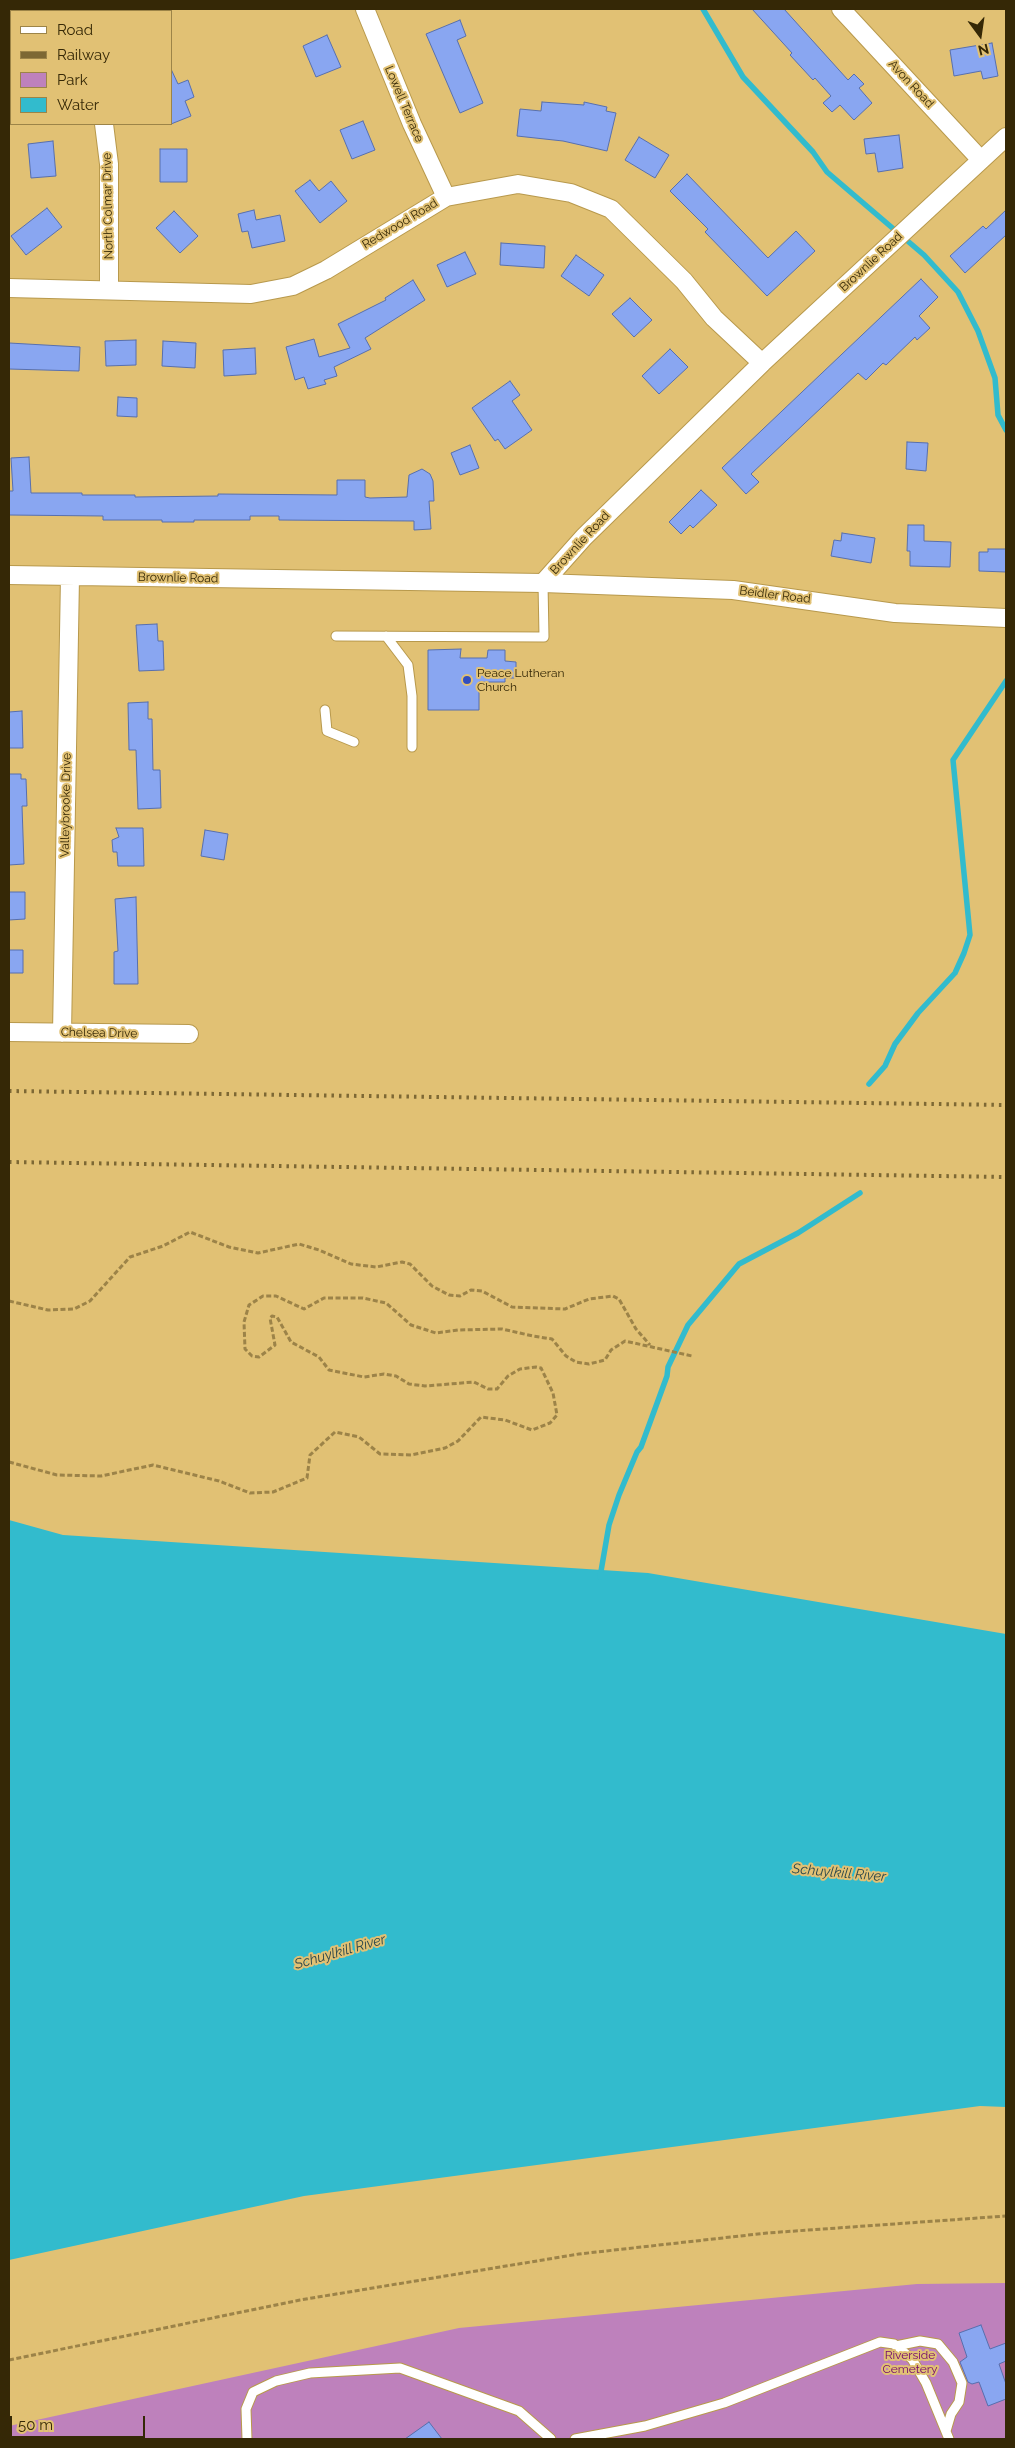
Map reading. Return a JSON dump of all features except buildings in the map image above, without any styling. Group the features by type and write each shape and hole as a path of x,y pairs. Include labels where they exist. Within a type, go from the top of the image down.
{"street":[{"name":"Lowell Terrace","path":"365,9 408,115 446,197"},
{"name":"Avon Road","path":"841,9 981,160"},
{"name":"North Colmar Drive","path":"104,125 109,164 109,289"},
{"name":"Brownlie Road","path":"9,575 543,583 584,537 762,363 1006,137"},
{"name":"Redwood Road","path":"9,288 251,294 293,286 326,270 446,197 518,184 571,193 611,209 684,281 714,318 762,363"},
{"name":"Valleybrooke Drive","path":"62,1033 70,577"},
{"name":"Beidler Road","path":"543,583 733,590 895,613 1006,618"},
{"name":"Chelsea Drive","path":"9,1032 189,1034"}],"lane":[{"path":"336,636 544,637 543,583"},
{"path":"386,636 408,665 412,696 412,747"},
{"path":"325,710 328,731 354,742"},
{"path":"896,2346 920,2341 938,2344 953,2362 962,2383 959,2402 951,2414 948,2435"},
{"path":"575,2439 645,2426 724,2403 880,2342 896,2346 912,2358 926,2383 948,2435"},
{"path":"248,2439 246,2409 253,2392 276,2381 310,2373 400,2368 519,2411 551,2439"}],"path":[{"path":"9,1301 48,1310 74,1309 90,1301 130,1257 163,1246 190,1232 229,1247 258,1253 299,1244 319,1250 351,1264 376,1267 402,1262 410,1264 432,1286 449,1295 460,1296 472,1290 482,1291 512,1307 565,1309 589,1299 613,1296 619,1298 636,1329 651,1345"},
{"path":"9,1462 57,1475 101,1476 125,1469 153,1465 219,1480 250,1493 273,1492 306,1478 310,1455 335,1432 359,1437 380,1454 411,1454 445,1448 458,1441 481,1417 505,1420 532,1430 550,1423 557,1416 553,1392 541,1368 536,1367 520,1369 508,1376 497,1389 488,1389 474,1382 425,1386 409,1384 396,1376 384,1374 364,1377 329,1370 319,1358 291,1342 277,1317 272,1316 270,1318 275,1345 259,1357 252,1356 245,1349 244,1322 249,1305 263,1296 276,1296 304,1309 324,1298 363,1298 386,1303 402,1320 436,1333 458,1330 502,1329 552,1339 571,1359 589,1364 605,1360 612,1350 625,1342 651,1345 692,1356"},
{"path":"9,2360 300,2300 579,2254 767,2233 1006,2216"}],"green space":[{"name":"Riverside Cemetery","path":"1006,2283 1006,2439 9,2439 9,2426 459,2328 917,2284"}],"water":[{"name":"Schuylkill River","path":"9,1520 63,1535 648,1573 1006,1634 1006,2107 980,2106 304,2196 9,2260"}],"waterway":[{"path":"703,9 743,77 813,152 827,172 924,255 958,292 978,331 995,378 998,415 1006,430"},
{"path":"869,1084 885,1066 895,1044 918,1013 955,973 964,953 970,935 953,760 1006,681"},
{"path":"600,1577 609,1525 619,1495 637,1452 641,1447 667,1376 668,1367 688,1325 739,1264 798,1233 860,1193"}],"railway":[{"path":"9,1091 1006,1105"},
{"path":"9,1162 1006,1177"}],"place":[{"name":"Peace Lutheran Church","path":"467,680"}]}
